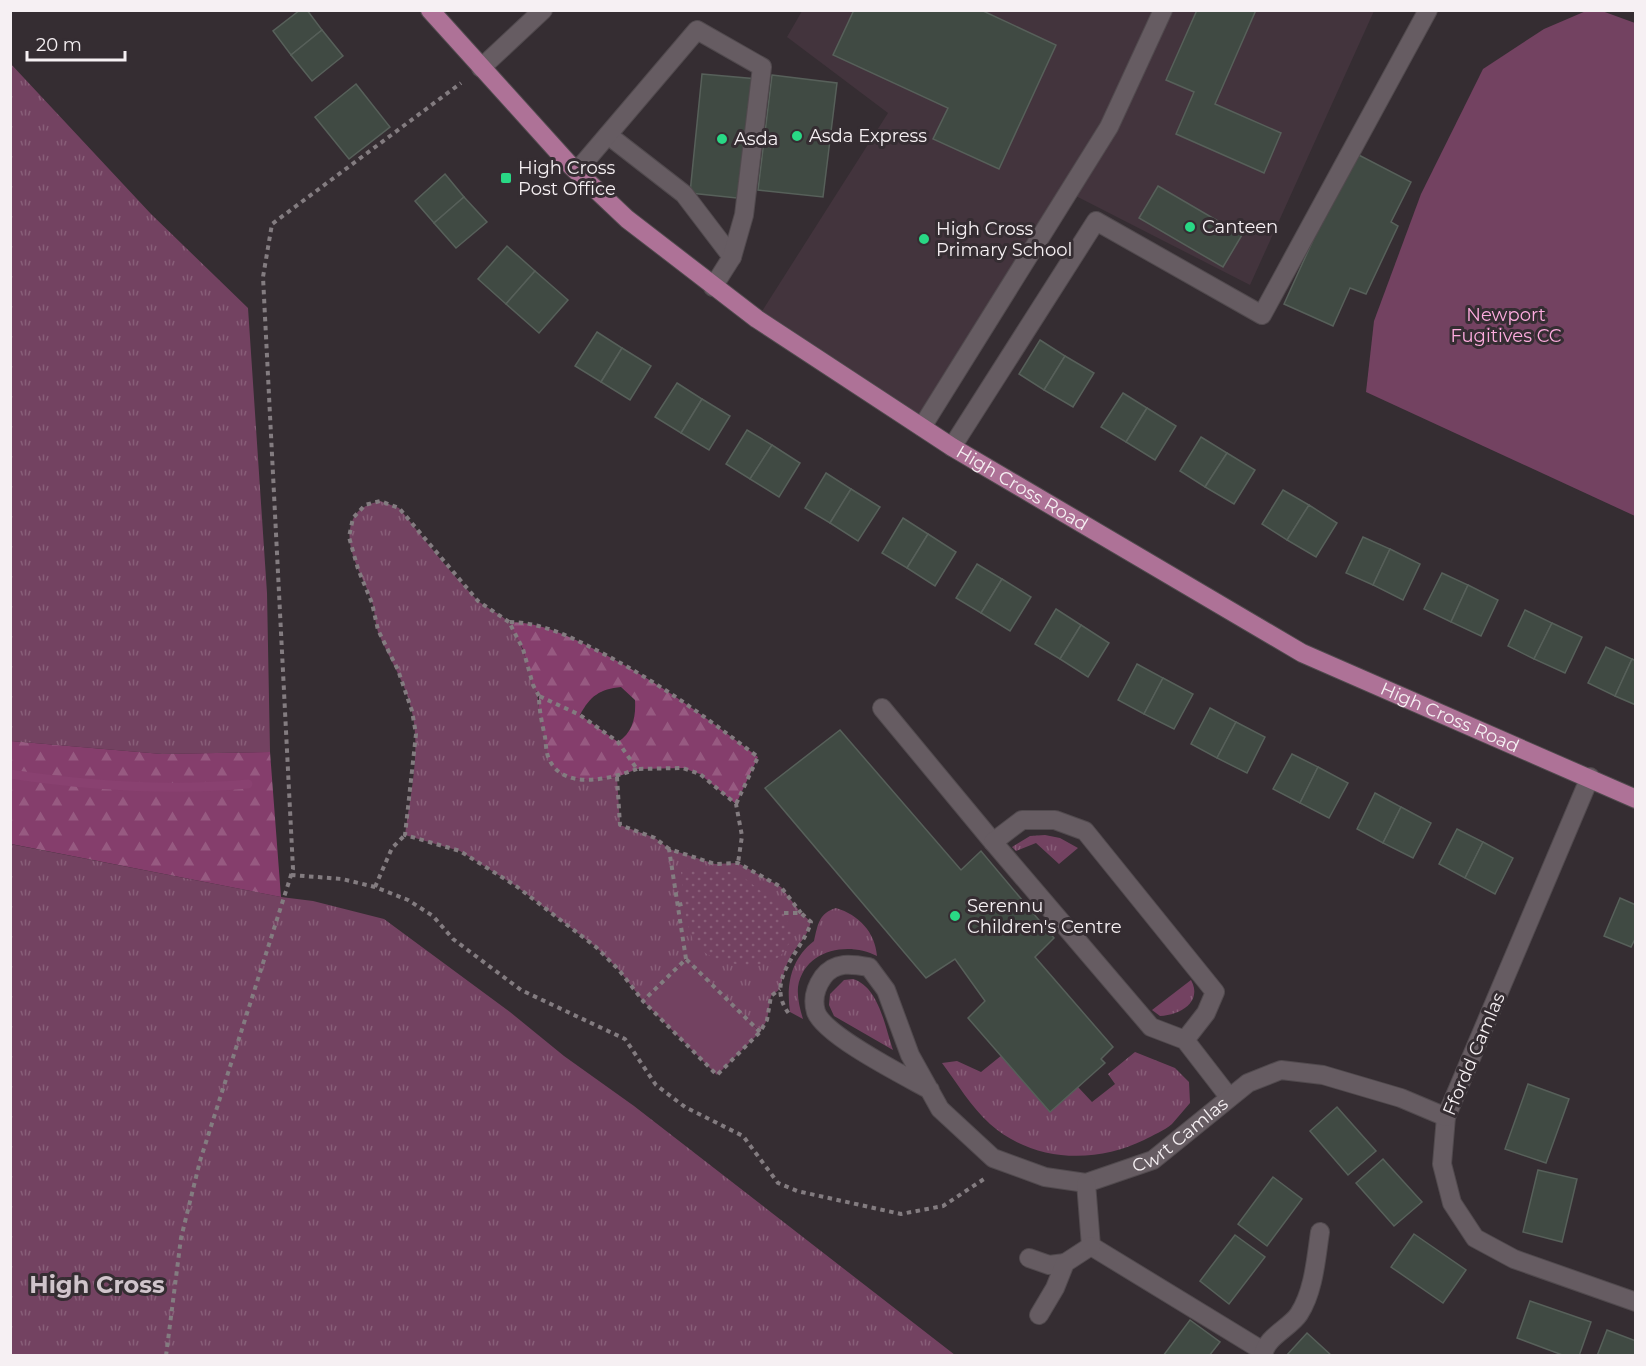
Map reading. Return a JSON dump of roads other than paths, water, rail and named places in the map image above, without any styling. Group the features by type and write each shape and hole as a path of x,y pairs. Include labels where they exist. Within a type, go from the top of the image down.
{"main road":[{"name":"High Cross Road","path":"430,10 577,171 627,219 757,319 951,447 1302,653 1590,777 1635,799"}],"street":[{"path":"481,68 543,10"},
{"path":"922,427 1109,127 1163,10"},
{"path":"951,447 1096,221 1262,315 1428,10"},
{"path":"577,171 697,30 762,67 744,215 732,257 713,287"},
{"path":"608,135 684,194 732,257"},
{"path":"882,708 1151,1027 1185,1040 1229,1097"},
{"name":"Ffordd Camlas","path":"1590,777 1446,1117 1442,1164 1452,1203 1475,1238 1514,1259 1635,1302"},
{"path":"993,842 1022,820 1055,820 1085,831 1215,992 1206,1013 1185,1040"},
{"name":"Cwrt Camlas","path":"930,1090 831,1032 816,1012 815,989 828,970 849,963 869,968 886,990 910,1055 930,1090 940,1109 993,1158 1045,1178 1086,1183 1153,1160 1248,1083 1281,1070 1323,1075 1401,1098 1446,1117"},
{"path":"1086,1183 1091,1246"},
{"path":"1091,1246 1263,1353 1299,1314 1312,1280 1320,1232"},
{"path":"1029,1258 1049,1265 1065,1263 1091,1246"},
{"path":"1039,1315 1055,1288 1065,1263"}],"waterway":[{"path":"10,774 69,782 129,786 189,787 248,784"}],"place":[{"name":"Asda Express","path":"797,136"},
{"name":"Asda","path":"722,139"},
{"name":"High Cross Post Office","path":"506,178"},
{"name":"Canteen","path":"1190,227"},
{"name":"High Cross Primary School","path":"924,239"},
{"name":"Serennu Children's Centre","path":"955,916"}],"district":[{"name":"High Cross","path":"97,1284"}],"park label":[{"name":"Newport Fugitives CC","path":"1506,325"}]}
